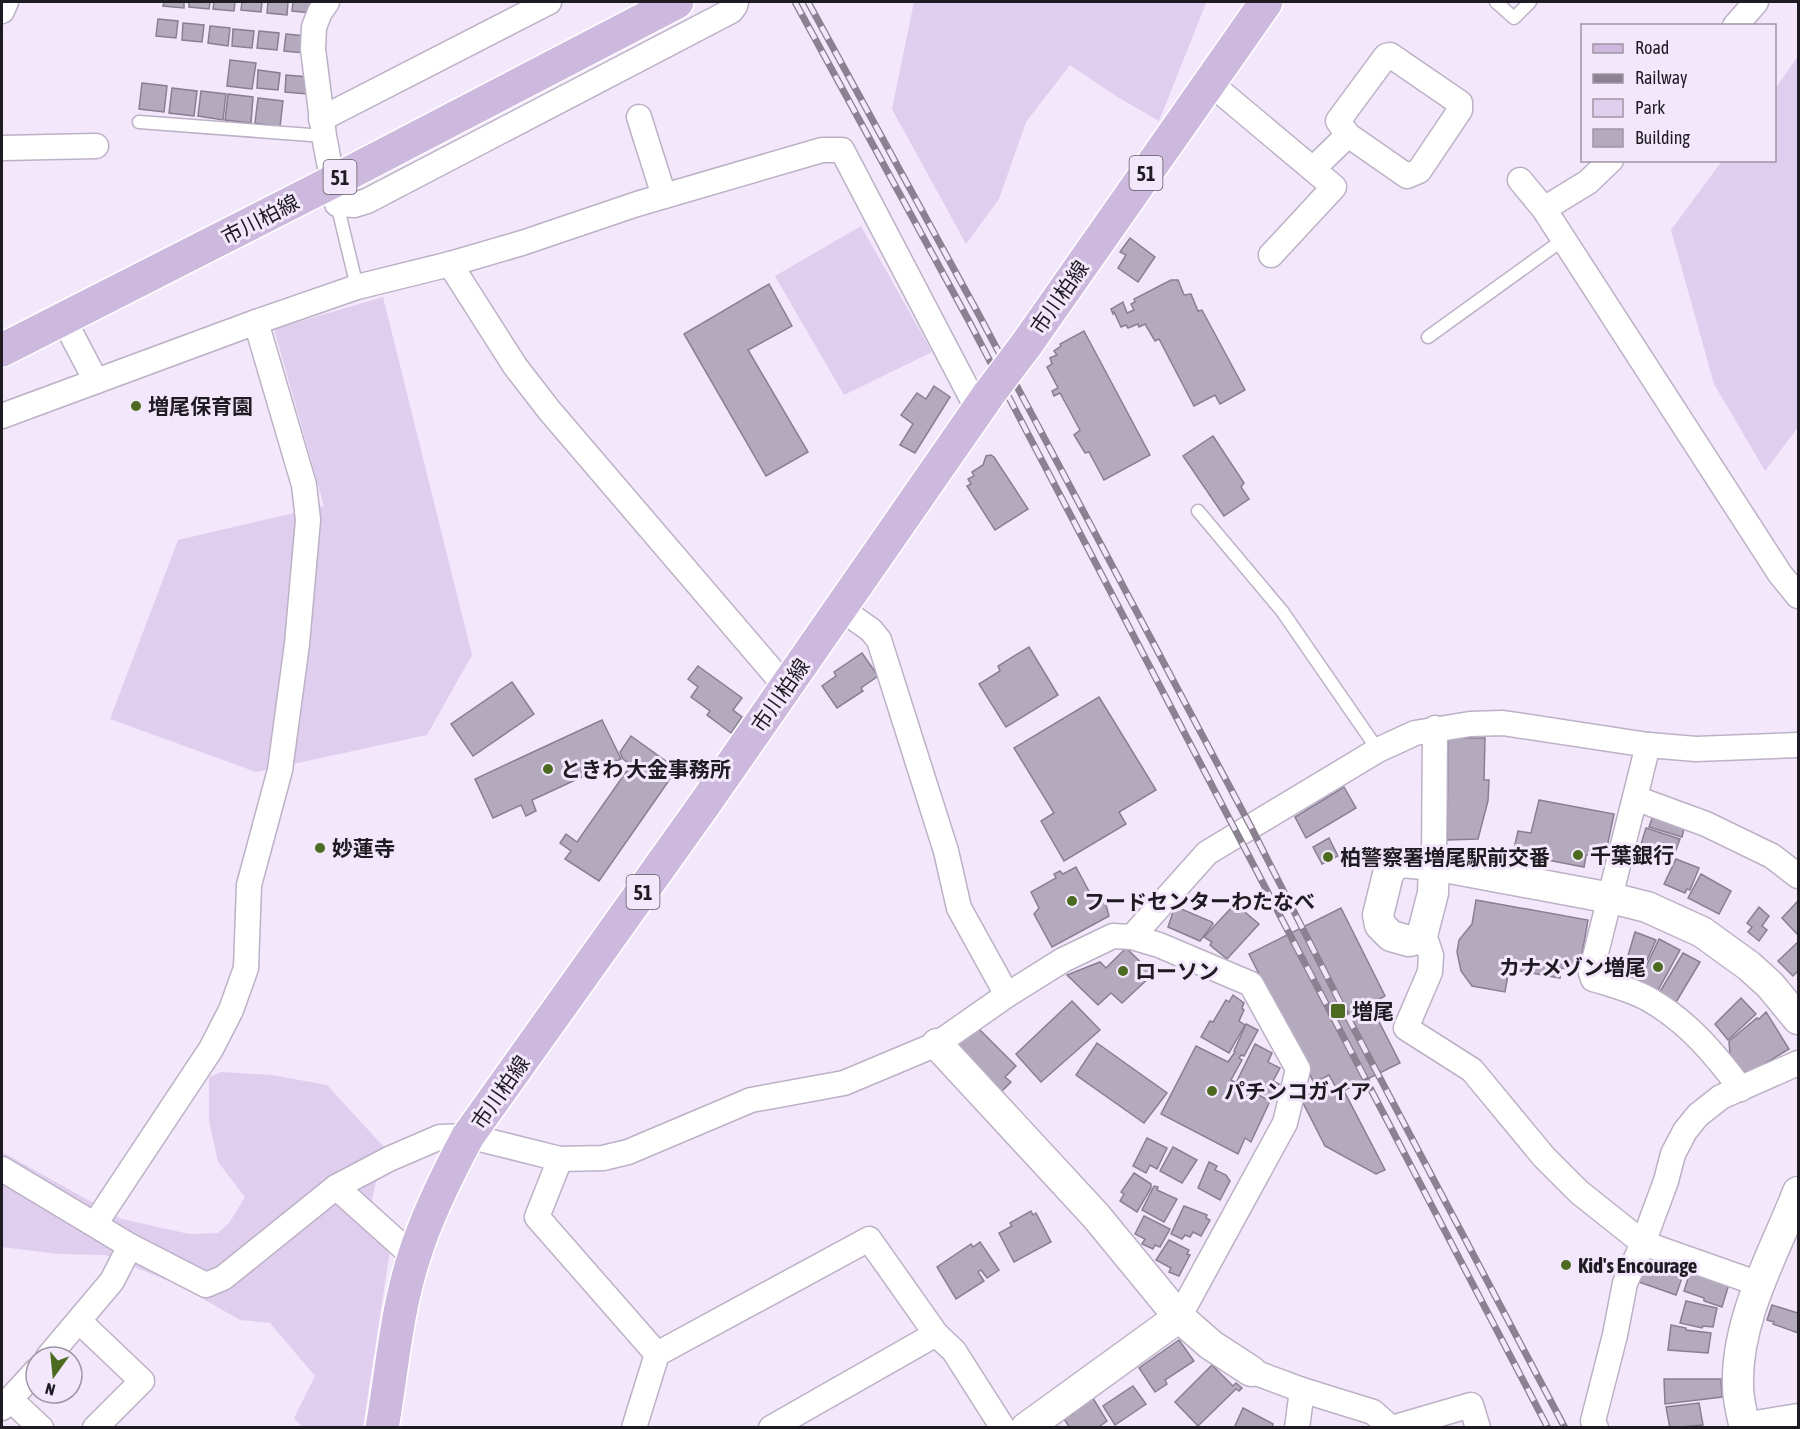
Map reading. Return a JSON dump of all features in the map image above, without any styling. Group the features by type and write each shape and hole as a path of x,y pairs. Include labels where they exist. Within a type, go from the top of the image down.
{"main road":[{"name":"市川柏線","path":"2,350 334,193 677,2"},
{"name":"市川柏線","path":"382,1428 404,1294 414,1257 438,1195 468,1136 706,802 1266,2"}],"street":[{"path":"2,11 6,2"},
{"path":"327,2 314,27 313,49 322,127 334,193 354,205 367,201 731,11 736,2"},
{"path":"322,127 549,2"},
{"path":"1737,24 1756,2"},
{"path":"1390,55 1460,103 1460,110 1419,171 1407,176 1348,135 1338,121 1386,56 1390,55"},
{"path":"1210,83 1334,187 1271,255"},
{"path":"639,117 664,196"},
{"path":"1313,169 1348,135"},
{"path":"2,148 96,146"},
{"path":"2,416 357,287 522,243 664,196 822,150 842,150 984,402"},
{"path":"1544,209 1588,182 1609,162"},
{"path":"1520,180 1544,209 1780,574 1798,596"},
{"path":"450,264 515,366 549,410 786,687"},
{"path":"64,320 96,381"},
{"path":"95,1224 211,1049 231,1010 246,968 249,885 280,770 297,644 308,520 304,485 256,322"},
{"path":"841,609 871,630 879,640 946,851 959,908 1007,994"},
{"path":"1131,937 1207,853 1378,750 1415,733 1470,724 1503,723 1648,745 1696,749 1798,746"},
{"path":"1435,728 1434,865 1433,893 1423,932 1417,939 1409,940 1391,936 1380,925 1378,915 1388,874 1401,862 1434,865 1611,898 1647,907 1702,933 1749,966 1770,985 1798,1019"},
{"path":"1648,745 1591,973 1593,979 1649,999 1686,1025 1717,1058 1741,1089"},
{"path":"1635,798 1706,824 1772,856 1798,876"},
{"path":"1423,932 1431,955 1430,972 1406,1029 1472,1070 1544,1157 1579,1192 1643,1243 1759,1284"},
{"path":"2,1169 130,1246 206,1285 223,1278 336,1187 389,1159 440,1137 468,1136 560,1159 603,1158 628,1152 751,1100 844,1083 937,1044 1007,994 1063,960 1113,936 1131,937 1159,945 1251,984 1298,1069 1285,1123 1179,1317 1008,1427 954,1351 936,1334 869,1239 657,1354 634,1428"},
{"path":"937,1044 1096,1216 1179,1317 1211,1345 1251,1371 1373,1412 1391,1428 1472,1405 1478,1428"},
{"path":"1596,1428 1593,1421 1615,1335 1625,1283 1643,1243 1666,1181 1673,1154 1685,1131 1698,1115 1721,1097 1798,1063"},
{"path":"560,1159 537,1217 657,1354"},
{"path":"336,1187 414,1257"},
{"path":"1798,1192 1759,1284 1740,1346 1738,1388 1745,1426 1798,1416"},
{"path":"58,1345 112,1281 130,1246"},
{"path":"79,1321 142,1381 95,1428"},
{"path":"771,1428 936,1334"},
{"path":"24,1384 6,1403 41,1428"},
{"path":"1298,1428 1302,1390"}],"lane":[{"path":"1496,2 1514,18 1530,2"},
{"path":"139,122 322,127"},
{"path":"334,193 357,287"},
{"path":"1428,337 1564,239"},
{"path":"1198,511 1282,611 1378,750"}],"green space":[{"path":"914,2 1206,3 1159,121 1070,65 1026,122 999,199 966,244 892,109"},
{"path":"1798,56 1798,427 1765,471 1714,384 1671,230 1721,162 1776,162 1776,88"},
{"path":"861,226 932,352 844,395 775,276"},
{"path":"383,297 472,655 427,735 256,772 110,719 178,540 324,506 274,329"},
{"path":"221,1072 272,1075 327,1085 384,1147 372,1200 390,1250 363,1427 302,1427 294,1418 315,1376 270,1323 240,1320 179,1285 105,1255 58,1254 2,1247 2,1152 122,1219 189,1234 218,1233 229,1223 245,1197 218,1162 209,1121 209,1077"}],"building":[{"path":"164,2 184,2 184,8 163,6"},
{"path":"189,2 210,2 209,9 189,7"},
{"path":"214,2 235,2 234,11 213,9"},
{"path":"242,2 262,2 261,12 241,10"},
{"path":"268,2 288,2 287,15 267,13"},
{"path":"293,2 313,2 312,13 292,11"},
{"path":"158,19 178,21 176,38 156,36"},
{"path":"183,23 204,25 202,42 182,40"},
{"path":"210,26 230,28 228,46 208,43"},
{"path":"233,29 254,31 252,48 232,46"},
{"path":"259,31 279,33 277,50 257,48"},
{"path":"286,34 306,36 305,53 284,51"},
{"path":"230,60 256,63 252,89 227,86"},
{"path":"258,70 280,73 278,90 257,88"},
{"path":"286,75 309,77 307,94 285,92"},
{"path":"142,83 167,86 164,112 139,109"},
{"path":"172,88 197,91 194,116 169,113"},
{"path":"201,91 226,94 223,120 198,116"},
{"path":"228,94 253,97 251,123 225,120"},
{"path":"258,98 283,101 280,127 255,123"},
{"path":"1130,238 1155,257 1138,282 1118,268 1126,255 1120,252"},
{"path":"1171,280 1178,280 1184,295 1191,294 1198,311 1202,310 1245,390 1220,404 1215,395 1194,406 1159,339 1155,341 1145,324 1139,327 1138,324 1128,328 1126,325 1121,327 1111,309 1123,302 1127,313 1134,310 1131,304 1135,302 1134,299"},
{"path":"769,284 792,326 748,350 808,452 766,476 684,334"},
{"path":"1084,331 1150,455 1104,480 1089,452 1085,453 1074,435 1080,430 1060,393 1054,396 1052,391 1058,388 1047,367 1052,364 1050,358 1057,355 1054,351 1061,346 1060,344"},
{"path":"934,386 950,397 915,453 900,445 913,424 901,415 917,393 926,399"},
{"path":"1213,436 1244,483 1241,487 1249,499 1224,516 1183,456"},
{"path":"991,455 1028,509 995,530 967,486 971,484 968,479 974,476 972,472 983,465 986,456"},
{"path":"1029,647 1058,695 1006,727 979,684 1000,671 998,666"},
{"path":"862,653 878,676 861,688 863,691 837,708 822,686 836,676 834,672"},
{"path":"698,666 742,698 733,710 742,717 731,733 707,715 710,711 691,697 698,687 688,679"},
{"path":"512,682 534,714 473,756 451,724"},
{"path":"1099,697 1156,790 1119,812 1126,824 1064,861 1041,821 1054,813 1014,748"},
{"name":"ときわ 大金事務所","path":"602,720 621,759 532,800 536,811 526,816 521,805 493,818 475,779"},
{"path":"631,736 677,769 599,881 565,859 571,851 560,843 566,834 577,842 631,765 623,759 620,752"},
{"path":"1450,738 1485,738 1484,780 1489,780 1488,801 1478,839 1447,840 1448,741"},
{"path":"1344,787 1356,808 1306,838 1295,817"},
{"path":"1539,800 1614,814 1606,852 1593,850 1586,856 1584,867 1532,857 1530,861 1512,857 1518,831 1531,833"},
{"path":"1655,810 1686,820 1682,837 1649,827"},
{"path":"1646,828 1680,839 1674,855 1643,846 1641,844"},
{"path":"1329,838 1338,856 1322,864 1313,847"},
{"path":"1676,859 1699,868 1690,890 1687,889 1685,893 1664,884"},
{"path":"1076,867 1091,895 1105,901 1109,916 1052,947 1034,914 1039,908 1031,892 1056,878 1054,874 1060,871 1063,874"},
{"path":"1701,874 1731,891 1719,914 1688,898"},
{"path":"1476,900 1588,920 1579,971 1561,968 1560,978 1509,969 1505,992 1472,986 1461,971 1457,952 1459,940 1472,924"},
{"path":"1798,901 1798,935 1782,918"},
{"path":"1233,906 1238,910 1240,908 1259,924 1227,959 1210,945 1212,942 1204,937"},
{"path":"1759,907 1769,916 1762,926 1767,930 1759,941 1748,932 1752,927 1747,923"},
{"path":"1179,908 1212,922 1213,924 1200,941 1168,927 1174,909"},
{"name":"増尾","path":"1341,908 1385,996 1370,1004 1400,1063 1339,1093 1329,1075 1314,1083 1249,954"},
{"path":"1635,932 1656,940 1639,978 1635,977 1634,980 1622,976"},
{"name":"カナメゾン増尾","path":"1659,939 1680,950 1656,994 1638,984"},
{"path":"1798,942 1798,971 1793,976 1778,961"},
{"path":"1126,948 1153,974 1122,1003 1111,993 1098,1005 1067,975 1100,962 1106,968"},
{"path":"1683,953 1700,962 1675,1004 1658,995"},
{"path":"1233,995 1244,1003 1242,1008 1244,1010 1239,1021 1245,1025 1229,1053 1201,1037 1226,1000 1229,1002"},
{"path":"1741,998 1756,1014 1728,1040 1715,1024"},
{"path":"1072,1001 1100,1030 1041,1082 1016,1054"},
{"path":"1766,1012 1789,1049 1748,1074 1723,1059 1730,1055 1729,1041"},
{"name":"パチンコガイア","path":"1246,1024 1258,1030 1244,1056 1241,1055 1239,1058 1242,1060 1231,1080 1270,1101 1251,1142 1245,1138 1238,1154 1161,1114 1196,1046 1228,1062 1235,1052"},
{"path":"977,1027 1016,1066 1005,1077 1011,1082 1001,1092 956,1047"},
{"path":"1097,1043 1167,1093 1144,1123 1076,1075"},
{"path":"1255,1044 1272,1053 1268,1062 1280,1068 1273,1081 1279,1084 1272,1098 1237,1081"},
{"path":"1324,1086 1327,1093 1336,1088 1339,1093 1344,1091 1385,1170 1376,1174 1325,1146 1301,1099"},
{"path":"1147,1138 1167,1148 1157,1169 1150,1165 1146,1173 1133,1166"},
{"path":"1173,1147 1197,1160 1182,1183 1160,1171"},
{"path":"1209,1162 1217,1166 1215,1170 1226,1175 1230,1181 1220,1200 1198,1188"},
{"path":"1134,1173 1151,1184 1137,1212 1120,1201 1124,1194 1121,1192"},
{"path":"1154,1186 1158,1187 1157,1190 1177,1199 1164,1222 1142,1210"},
{"path":"1184,1206 1207,1215 1206,1218 1210,1220 1201,1236 1193,1232 1190,1237 1185,1235 1182,1239 1171,1234"},
{"path":"1031,1211 1033,1215 1036,1213 1051,1242 1014,1262 999,1233 1012,1226 1010,1223"},
{"path":"1144,1216 1170,1229 1160,1247 1155,1245 1153,1249 1142,1244 1145,1239 1135,1234"},
{"path":"1169,1240 1189,1250 1187,1254 1190,1255 1179,1276 1169,1272 1171,1268 1156,1260"},
{"path":"980,1242 999,1270 987,1278 981,1270 978,1272 984,1281 956,1299 937,1267 971,1244 973,1247"},
{"path":"1647,1259 1685,1269 1676,1295 1639,1282"},
{"path":"1691,1269 1729,1284 1722,1307 1684,1291"},
{"path":"1686,1301 1717,1308 1713,1327 1703,1326 1702,1328 1680,1323"},
{"path":"1772,1305 1798,1313 1798,1333 1767,1320"},
{"path":"1671,1325 1686,1328 1686,1330 1711,1333 1708,1353 1668,1350"},
{"path":"1179,1340 1194,1361 1165,1380 1167,1384 1155,1392 1139,1368"},
{"path":"1212,1365 1233,1386 1236,1383 1242,1388 1239,1391 1236,1389 1198,1426 1175,1402"},
{"path":"1664,1379 1721,1379 1722,1397 1665,1404"},
{"path":"1133,1386 1146,1404 1115,1425 1103,1406"},
{"path":"1091,1395 1107,1421 1097,1428 1070,1428 1064,1419 1074,1413 1071,1409"},
{"path":"1699,1403 1703,1425 1670,1428 1666,1407"},
{"path":"1243,1408 1273,1424 1272,1428 1234,1428"}],"railway":[{"path":"795,2 970,323 1548,1428"},
{"path":"808,2 979,315 1251,827 1344,1010 1565,1428"}],"place":[{"name":"増尾保育園","path":"136,406"},
{"name":"ときわ 大金事務所","path":"548,769"},
{"name":"妙蓮寺","path":"320,848"},
{"name":"千葉銀行","path":"1578,855"},
{"name":"柏警察署増尾駅前交番","path":"1328,857"},
{"name":"フードセンターわたなべ","path":"1072,901"},
{"name":"カナメゾン増尾","path":"1658,967"},
{"name":"ローソン","path":"1123,971"},
{"name":"増尾","path":"1338,1011"},
{"name":"パチンコガイア","path":"1212,1091"},
{"name":"Kid's Encourage","path":"1566,1265"}]}
